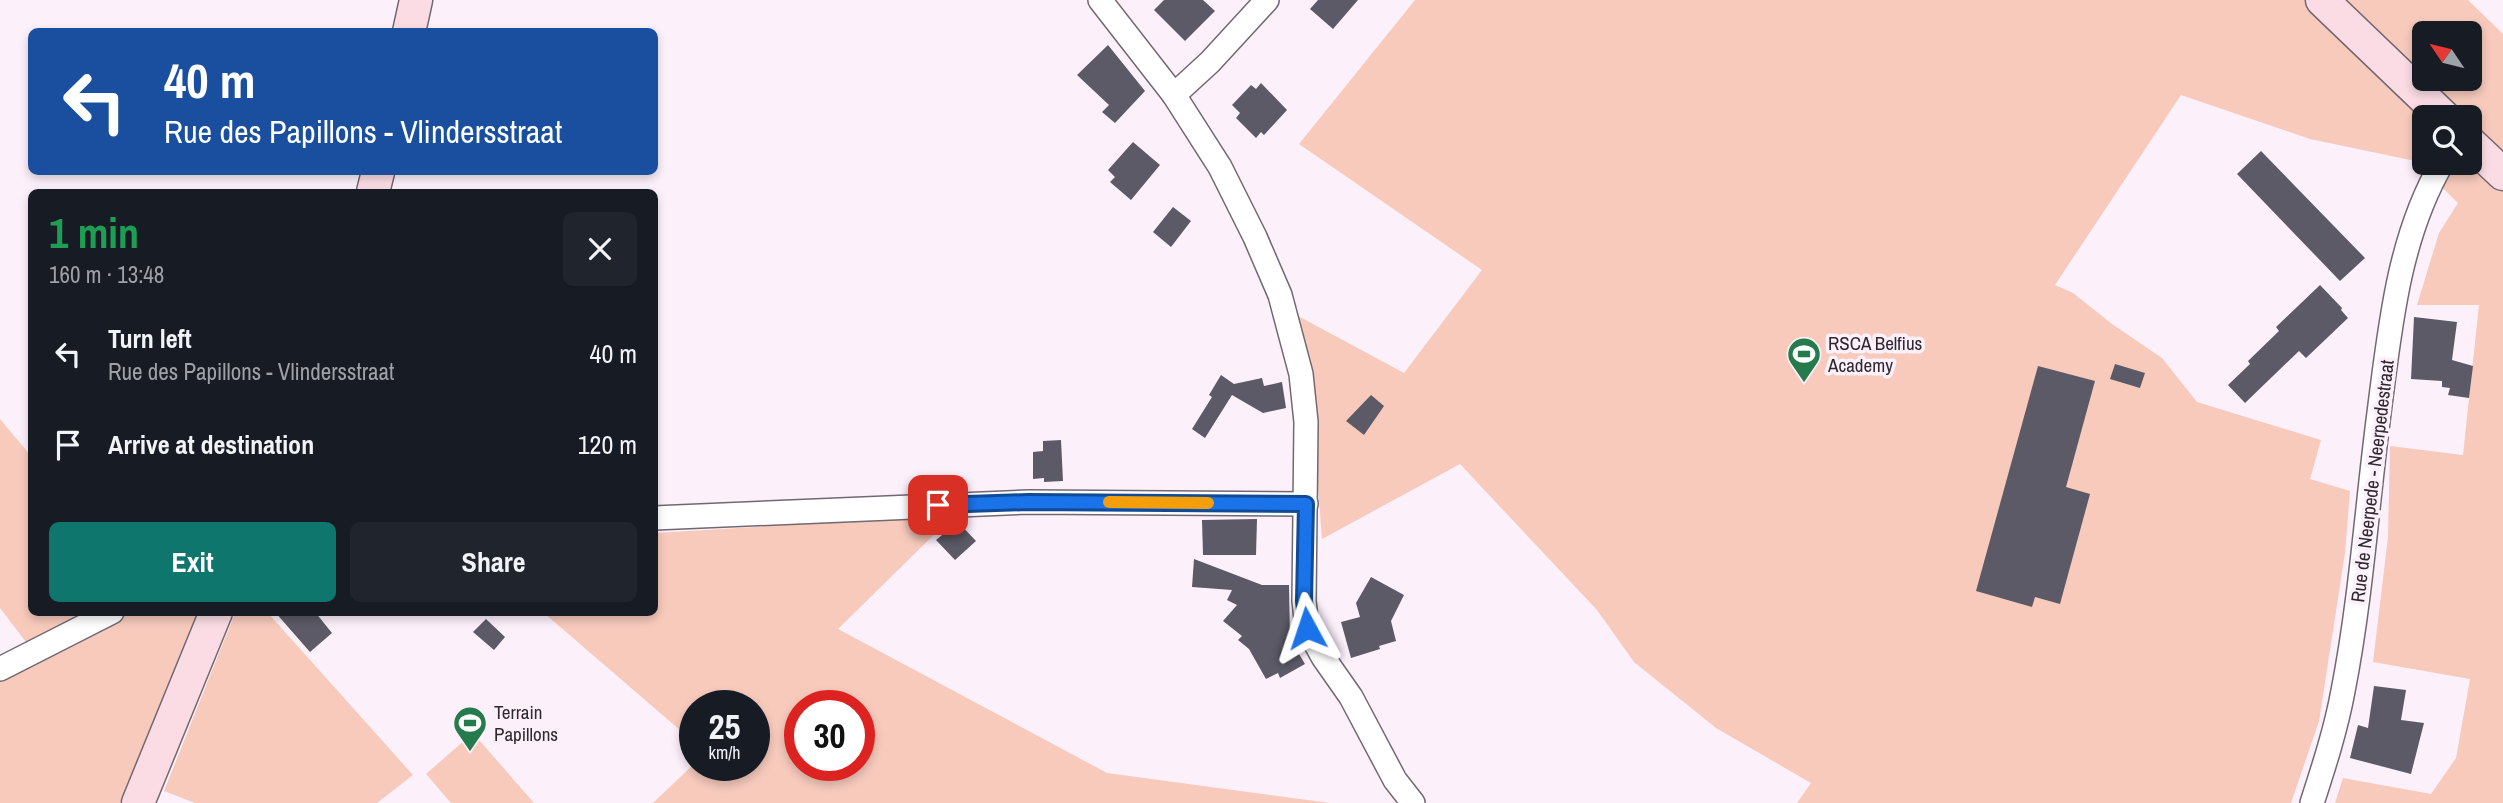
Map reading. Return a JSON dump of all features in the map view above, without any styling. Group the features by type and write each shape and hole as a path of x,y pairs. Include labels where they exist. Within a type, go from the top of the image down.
{"street":[{"path":"410,28 416,0"},
{"path":"1100,0 1174,95 1220,167 1280,295 1301,374 1306,422 1304,601 1307,628 1323,657 1351,697 1395,780 1413,803"},
{"path":"1174,95 1210,62 1267,0"},
{"path":"2322,0 2431,105"},
{"path":"2482,154 2503,174"},
{"name":"Rue de Neerpede - Neerpedestraat","path":"2312,803 2330,748 2343,692 2358,600 2394,296 2416,222 2437,175"},
{"path":"658,518 1028,502 1306,504"},
{"path":"0,669 104,616"},
{"path":"138,803 214,616"}],"shaded area":[{"name":"RSCA Belfius Academy","path":"1415,0 2468,0 2503,34 2503,803 2335,803 2343,778 2431,794 2456,758 2470,679 2373,662 2388,537 2390,446 2463,455 2479,305 2417,305 2439,233 2458,203 2429,175 2482,175 2482,105 2412,105 2412,160 2310,139 2181,95 2055,285 2073,293 2162,358 2197,402 2321,440 2310,479 2350,491 2345,553 2319,721 2291,803 1797,803 1811,783 1716,728 1634,662 1597,610 1460,464 1322,539 1311,396 1296,325 1298,316 1404,373 1482,270 1299,144"},
{"path":"0,419 28,452 28,616 87,616 29,646 0,608"},
{"path":"954,515 838,629 1107,773 1330,803 653,803 679,778 679,781 770,781 770,690 679,690 679,729 547,616 658,616 658,533"},
{"path":"116,616 197,616 120,803 0,803 0,675"},
{"path":"234,616 271,616 413,775 377,803 195,803 164,791"},
{"name":"Terrain Papillons","path":"473,733 534,803 451,803 426,774"}],"building":[{"path":"1164,0 1203,0 1215,11 1185,41 1154,10"},
{"path":"1318,0 1358,0 1333,29 1310,9"},
{"path":"1108,45 1145,91 1115,123 1102,112 1109,105 1077,75"},
{"path":"1261,83 1287,110 1264,135 1261,132 1256,138 1236,118 1240,113 1232,105 1251,85 1256,89"},
{"path":"1133,142 1160,165 1131,200 1110,182 1115,177 1108,170"},
{"path":"2261,151 2365,258 2340,281 2237,174"},
{"path":"1173,207 1191,221 1171,247 1153,232"},
{"path":"2320,285 2348,318 2306,358 2299,351 2245,403 2228,385 2279,331 2276,327"},
{"path":"2414,317 2457,322 2452,360 2473,366 2469,398 2448,395 2450,388 2442,387 2442,381 2411,379"},
{"path":"2115,364 2145,373 2140,388 2110,379"},
{"path":"2038,366 2095,381 2066,487 2090,494 2060,604 2035,597 2032,607 1976,591"},
{"path":"1221,375 1234,384 1262,378 1264,386 1282,382 1286,408 1263,413 1232,395 1205,438 1192,429 1212,397 1209,395"},
{"path":"1371,395 1384,406 1364,435 1346,421"},
{"path":"1061,440 1063,481 1044,482 1044,478 1033,479 1033,452 1043,451 1043,441"},
{"path":"1257,519 1256,555 1203,555 1202,520"},
{"path":"958,522 976,541 955,560 936,540"},
{"path":"1194,559 1262,585 1289,585 1290,639 1305,664 1280,678 1278,673 1266,679 1249,649 1238,640 1242,636 1223,621 1237,605 1227,600 1232,590 1192,587"},
{"path":"1371,577 1404,595 1391,621 1396,641 1351,658 1341,622 1360,617 1356,603"},
{"path":"278,616 318,616 332,633 310,652"},
{"path":"486,619 505,637 494,650 473,632"},
{"path":"2374,686 2406,690 2401,720 2424,723 2411,774 2350,758 2358,725 2368,728"}],"slow traffic":[{"path":"1109,502 1208,503"}],"place":[{"name":"RSCA Belfius Academy","path":"1804,384"},
{"name":"Terrain Papillons","path":"470,753"}],"route":[{"path":"938,505 1028,502 1306,504 1304,601 1307,628"}]}
